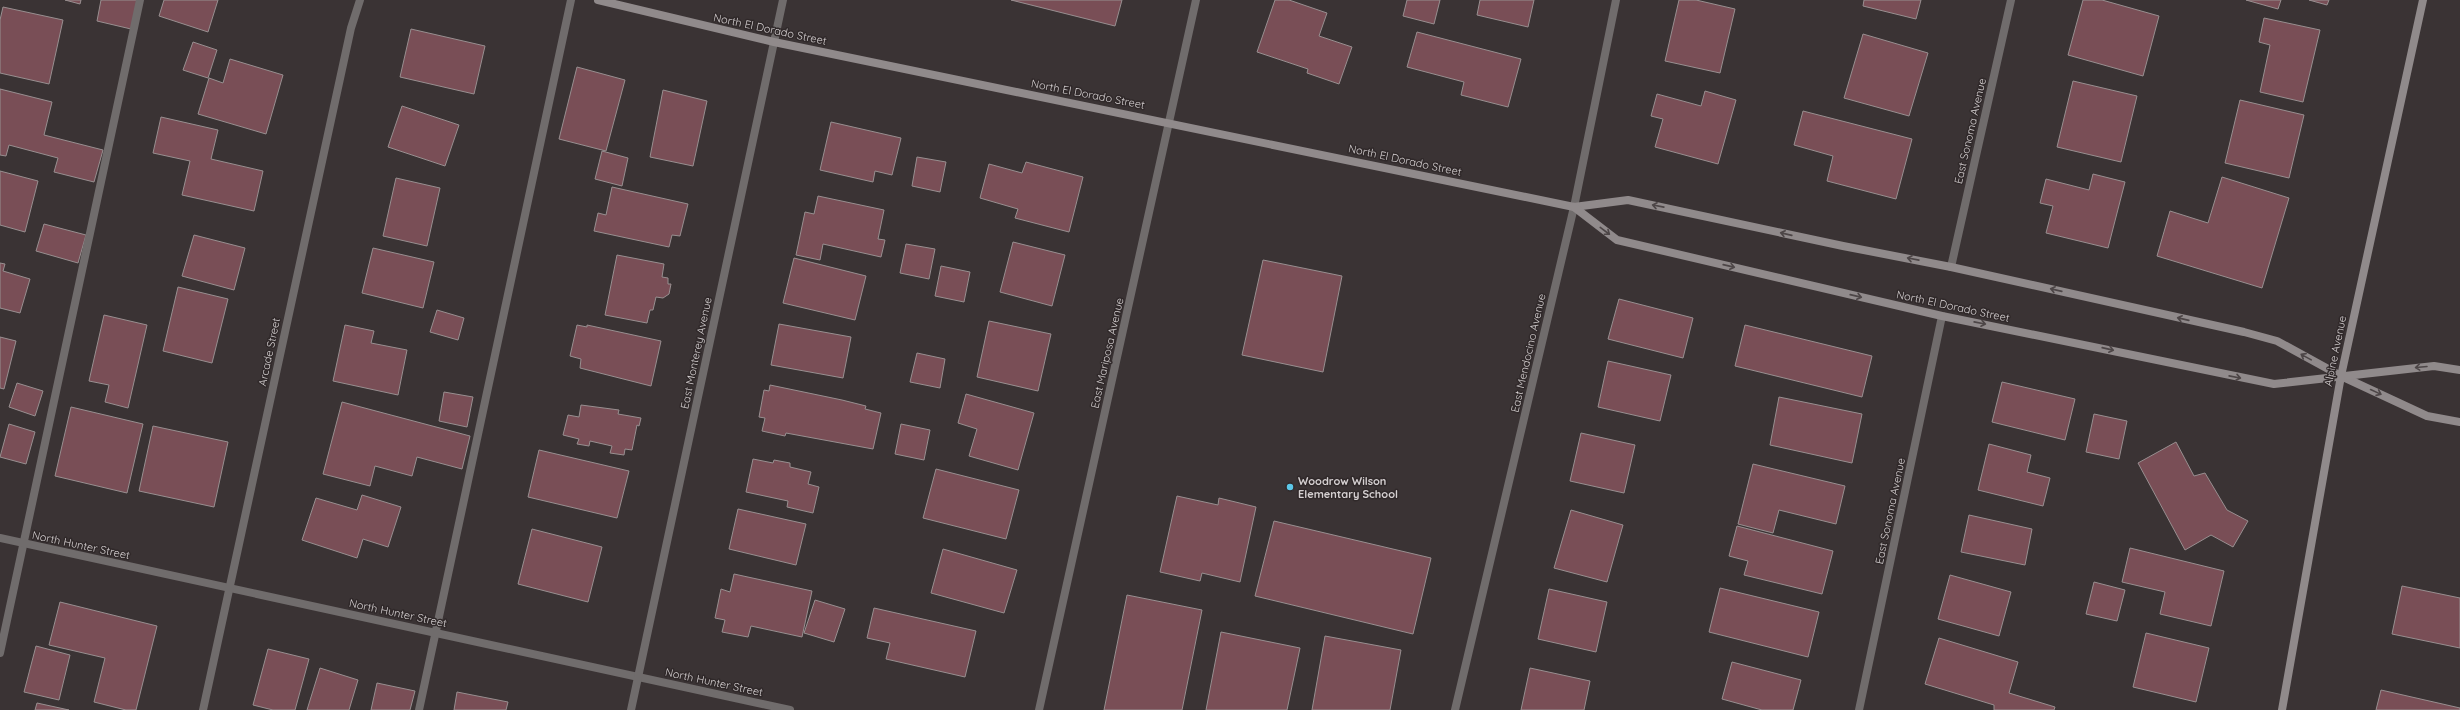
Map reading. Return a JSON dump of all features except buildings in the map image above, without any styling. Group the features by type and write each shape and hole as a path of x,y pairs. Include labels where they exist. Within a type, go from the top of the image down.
{"main road":[{"name":"North El Dorado Street","path":"598,0 774,42 1170,122 1574,207 1628,200 1843,246 1951,266 2277,341 2340,376 2427,416 2460,422"},
{"name":"Alpine Avenue","path":"2282,710 2340,376 2424,0"},
{"name":"North El Dorado Street","path":"1574,207 1617,240 1942,316 2274,384 2434,366 2460,370"}],"street":[{"path":"0,654 140,0"},
{"name":"Arcade Street","path":"203,710 351,28 360,0"},
{"path":"419,710 571,0"},
{"name":"East Monterey Avenue","path":"631,710 783,0"},
{"name":"East Mariposa Avenue","path":"1039,710 1196,0"},
{"name":"East Mendocino Avenue","path":"1455,710 1574,207 1616,0"},
{"name":"East Sonoma Avenue","path":"1951,266 2011,0"},
{"name":"East Sonoma Avenue","path":"1859,710 1942,316"},
{"name":"North Hunter Street","path":"0,538 790,710"}],"place":[{"name":"Woodrow Wilson Elementary School","path":"1290,487"}]}
